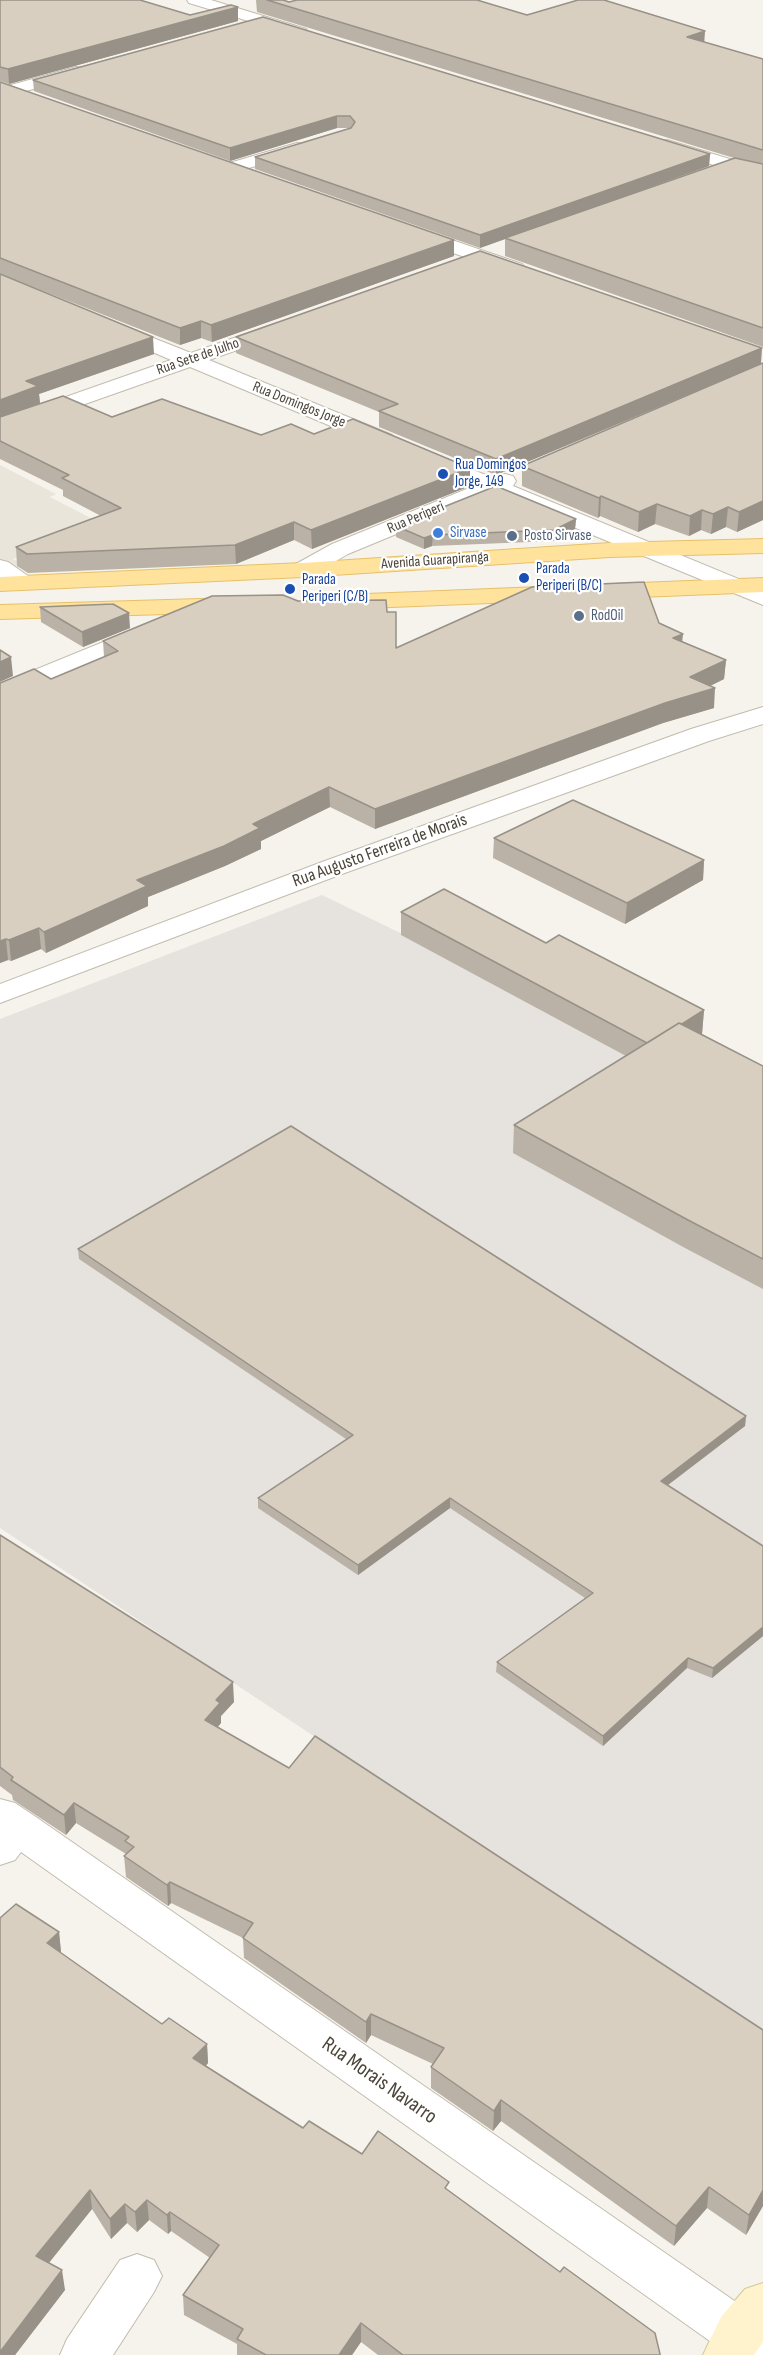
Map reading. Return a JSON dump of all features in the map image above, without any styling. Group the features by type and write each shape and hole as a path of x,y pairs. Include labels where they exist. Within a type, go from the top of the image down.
{"main road":[{"name":"Avenida Guarapiranga","path":"11,583 303,570 610,550 763,546"},
{"path":"316,603 763,585"},
{"path":"0,612 260,604"}],"street":[{"path":"195,0 317,37"},
{"path":"230,30 263,21"},
{"path":"2,91 96,66"},
{"path":"2,91 35,101"},
{"path":"646,139 763,175"},
{"path":"232,168 319,142"},
{"path":"210,161 265,180"},
{"path":"699,179 734,166"},
{"path":"398,227 537,276"},
{"path":"451,268 513,245"},
{"name":"Rua Domingos Jorge","path":"95,321 652,550 763,598"},
{"name":"Rua Sete de Julho","path":"0,427 300,322"},
{"name":"Rua Periperi","path":"303,570 340,549 522,474"},
{"path":"0,567 11,583"},
{"path":"0,693 142,634 191,606"},
{"name":"Rua Augusto Ferreira de Morais","path":"2,991 343,864 700,735 763,715"},
{"name":"Rua Morais Navarro","path":"6,1830 748,2332"},
{"path":"85,2355 136,2276"}],"shaded area":[{"path":"0,465 56,494 50,497 106,526 13,559 28,567 0,569"},
{"path":"322,895 763,1109 763,2034 0,1528 0,1019"}],"building":[{"path":"0,0 140,0 190,15 231,5 238,7 8,69 0,67"},
{"path":"267,0 289,2 297,0 477,0 527,15 578,0 604,0 705,31 687,37 763,59 763,150"},
{"path":"263,17 710,154 480,235 255,157 351,128 355,122 350,116 337,116 230,148 33,80"},
{"path":"0,82 454,240 211,325 201,321 180,328 0,258"},
{"path":"735,158 763,164 763,328 505,238"},
{"path":"480,251 762,348 496,459 379,411 398,404 236,337"},
{"path":"0,274 153,337 26,381 38,386 0,400"},
{"path":"763,363 763,501 739,512 728,507 713,514 702,510 690,516 657,504 639,512 522,466"},
{"path":"63,396 112,417 162,399 261,435 291,424 314,434 353,419 470,468 311,530 294,522 235,545 27,554 16,547 121,508 62,478 69,475 0,441 0,417"},
{"path":"496,486 576,519 554,530 433,535 424,538 396,526"},
{"path":"644,582 659,623 683,634 673,638 726,660 690,677 715,688 665,703 375,809 329,787 253,824 260,828 224,846 137,880 147,886 44,932 39,928 9,940 0,941 0,683 34,669 51,679 118,651 103,641 212,596 283,595 298,601 386,600 387,612 396,612 396,648 532,587"},
{"path":"113,604 129,613 82,632 40,607"},
{"path":"0,650 11,657 0,662"},
{"path":"573,800 704,860 627,903 494,838"},
{"path":"444,889 546,943 559,935 704,1010 647,1043 401,912"},
{"path":"679,1023 763,1066 763,1259 514,1125"},
{"path":"291,1126 746,1416 661,1481 763,1546 763,1627 713,1668 688,1658 603,1736 497,1662 593,1593 450,1498 358,1565 258,1498 353,1435 78,1249"},
{"path":"0,1535 233,1682 216,1700 220,1703 205,1720 289,1768 315,1736 763,2030 763,2190 749,2215 709,2187 676,2226 501,2100 494,2111 431,2067 444,2048 371,2014 366,2022 243,1938 253,1923 170,1882 167,1885 124,1856 134,1847 125,1841 129,1837 74,1803 64,1815 11,1780 13,1777 0,1767"},
{"path":"16,1904 59,1932 47,1943 162,2024 169,2018 207,2044 193,2058 303,2128 309,2121 362,2154 378,2131 449,2182 445,2188 560,2272 564,2267 655,2333 660,2355 403,2355 361,2323 339,2355 266,2355 237,2339 243,2329 183,2295 219,2245 170,2212 167,2215 147,2200 135,2212 125,2204 110,2219 90,2190 36,2256 62,2270 0,2352 0,1918"}],"place":[{"name":"Rua Domingos Jorge, 149","path":"443,474"},
{"name":"Sirvase","path":"438,533"},
{"name":"Posto Sirvase","path":"512,536"},
{"name":"Parada Periperi (B/C)","path":"524,578"},
{"name":"Parada Periperi (C/B)","path":"290,589"},
{"name":"RodOil","path":"579,616"}]}
